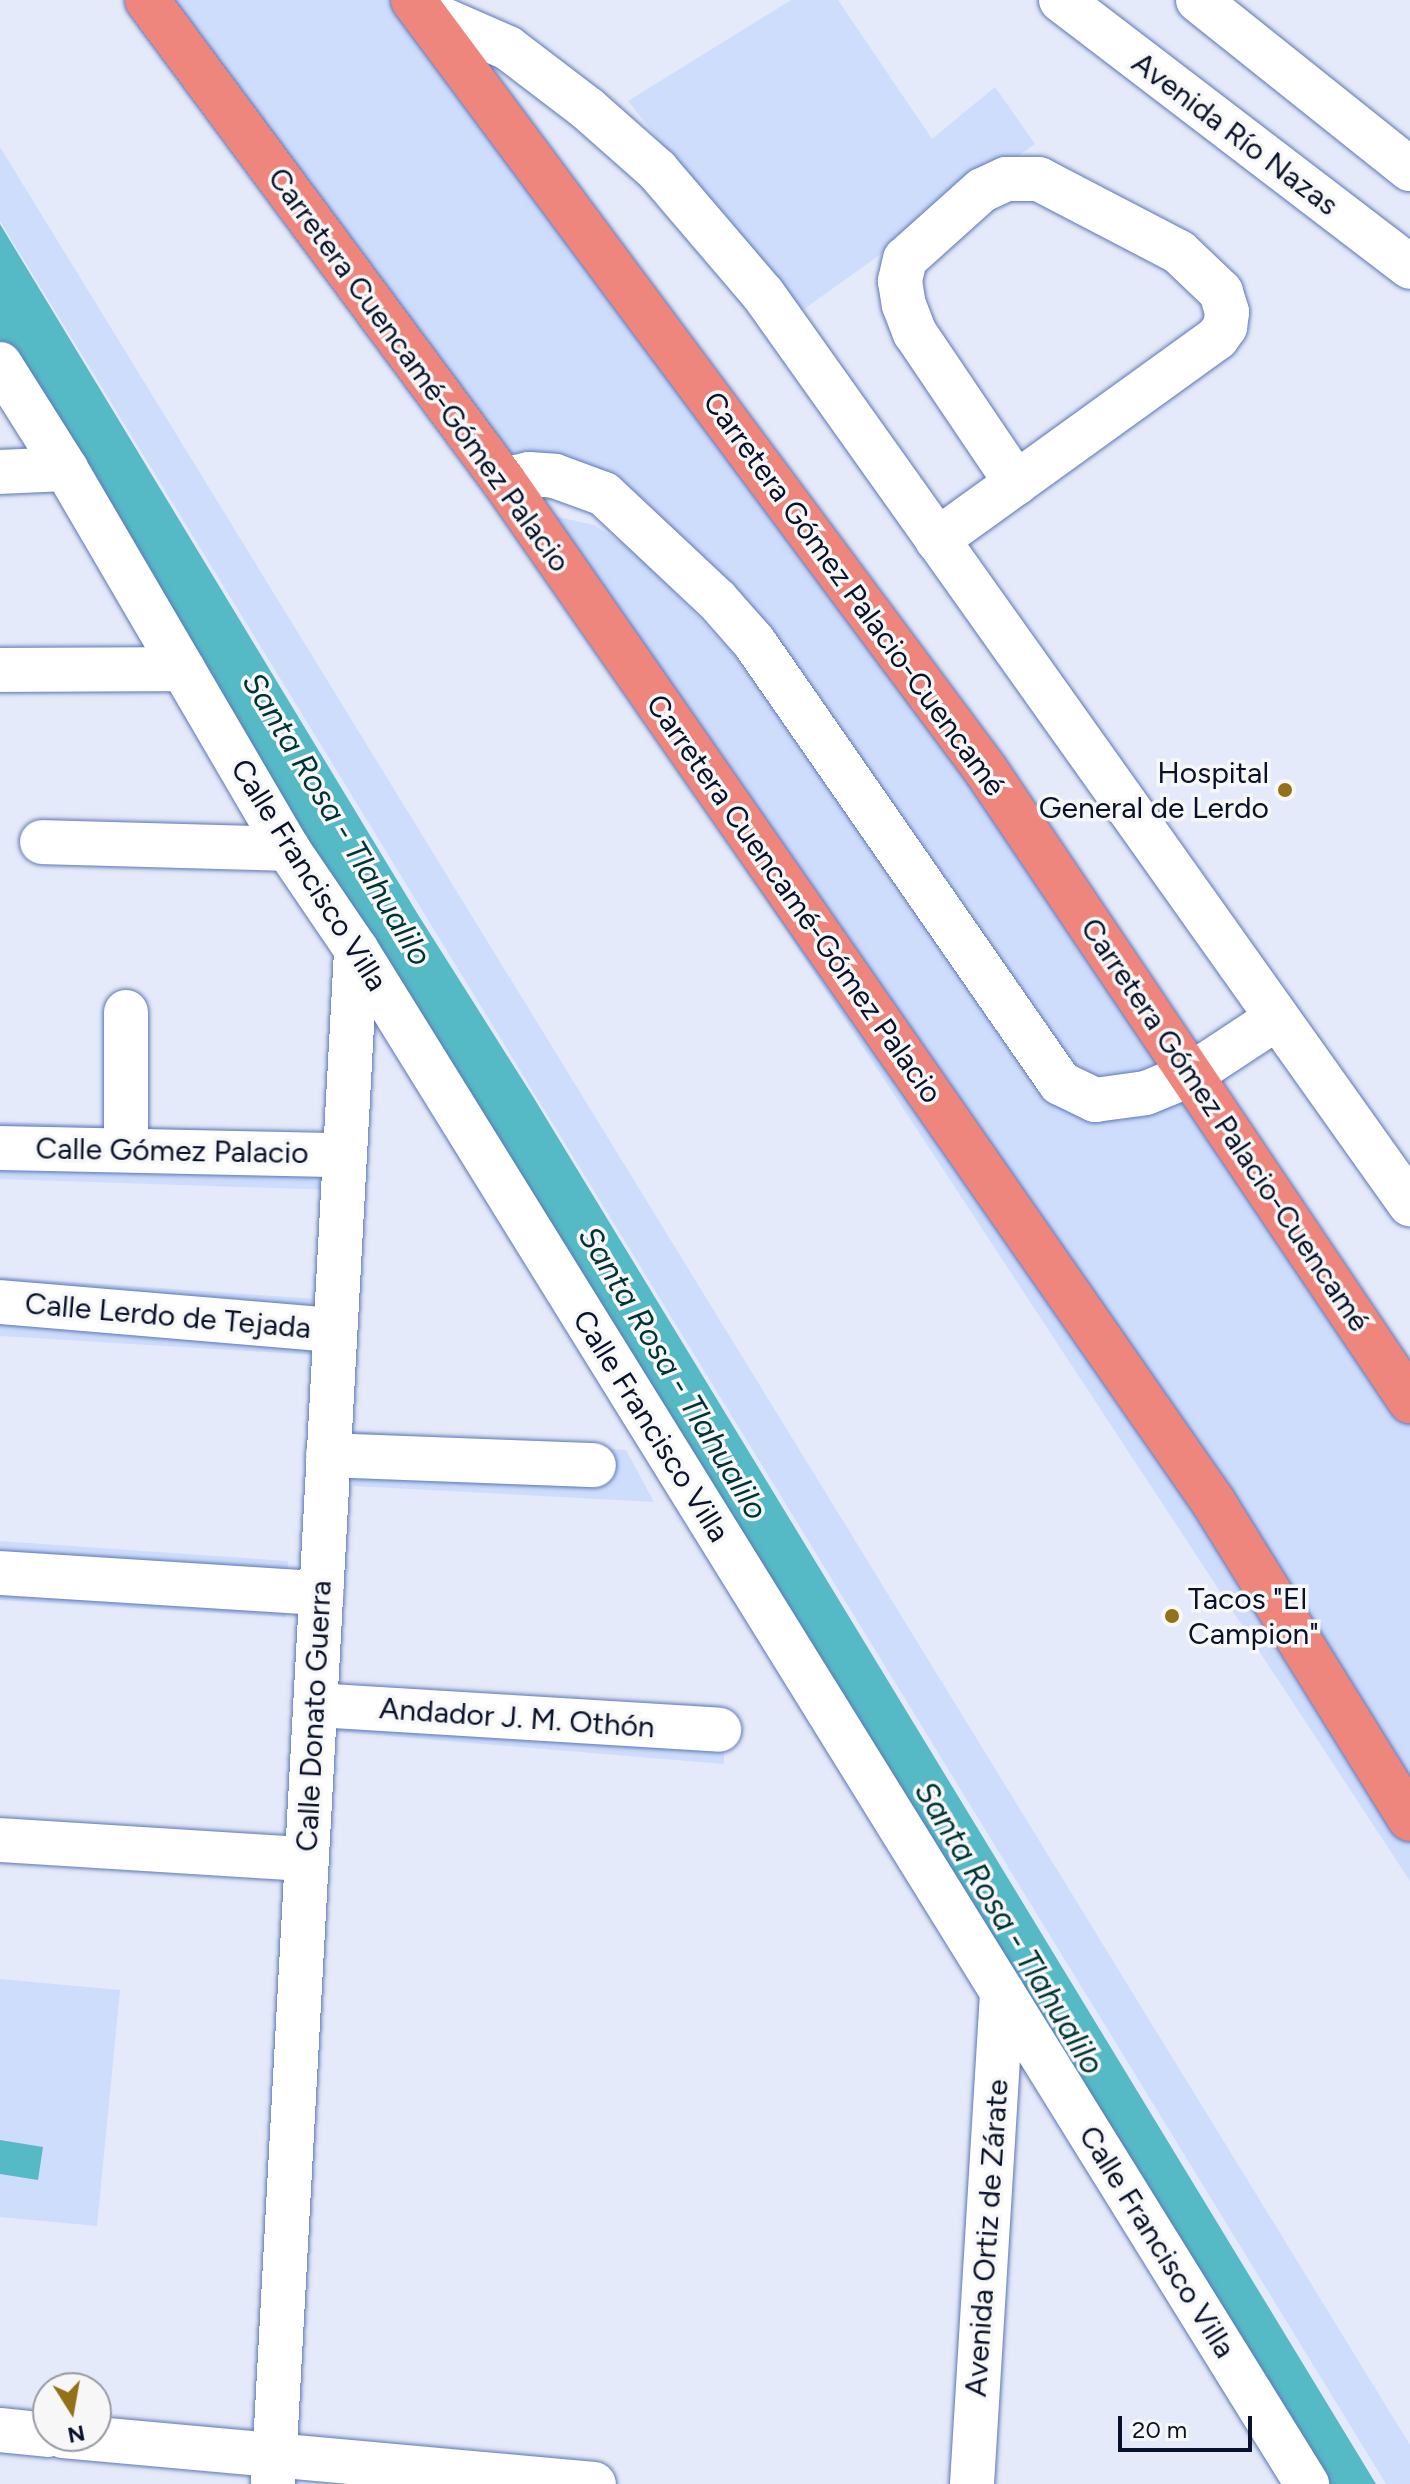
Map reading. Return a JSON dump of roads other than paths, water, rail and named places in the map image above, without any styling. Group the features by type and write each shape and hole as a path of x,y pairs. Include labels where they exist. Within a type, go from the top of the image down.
{"highway":[{"name":"Carretera Cuencamé-Gómez Palacio","path":"147,0 503,480 1214,1503 1410,1819"},
{"name":"Carretera Gómez Palacio-Cuencamé","path":"417,5 985,769 1410,1401"}],"street":[{"name":"Avenida Río Nazas","path":"1061,0 1410,267"},
{"path":"1198,0 1410,169"},
{"path":"417,5 508,48 588,109 657,170 763,294 1410,1204"},
{"path":"937,540 1217,338 1225,327 1227,312 1221,292 1179,252 1039,179 1006,179 982,190 905,259 900,281 904,305 915,333 1016,483"},
{"name":"Calle Francisco Villa","path":"0,364 66,469 288,849 356,949 1307,2484"},
{"path":"0,472 66,469"},
{"path":"503,480 529,474 555,476 604,494 717,600 754,642 1060,1083 1095,1100 1146,1093 1192,1074 1277,1018"},
{"path":"0,670 183,669"},
{"path":"42,842 288,849"},
{"name":"Calle Donato Guerra","path":"274,2469 356,949"},
{"path":"126,1012 126,1150"},
{"name":"Calle Gómez Palacio","path":"0,1148 345,1155"},
{"name":"Calle Lerdo de Tejada","path":"0,1302 335,1330"},
{"path":"328,1455 594,1465"},
{"path":"0,1573 321,1593"},
{"name":"Andador J. M. Othón","path":"315,1705 719,1730"},
{"path":"0,1840 306,1859"},
{"name":"Avenida Ortiz de Zárate","path":"972,2484 1002,1992"},
{"path":"0,2430 32,2433"},
{"path":"112,2444 274,2469 594,2484"}],"water":[{"name":"Santa Rosa - Tlahualilo","path":"0,224 1376,2484 1309,2484 0,347"},
{"path":"0,2140 43,2147 38,2180 0,2174"}],"place":[{"name":"Hospital General de Lerdo","path":"1285,790"},
{"name":"Tacos \"El Campion\"","path":"1172,1616"}]}
